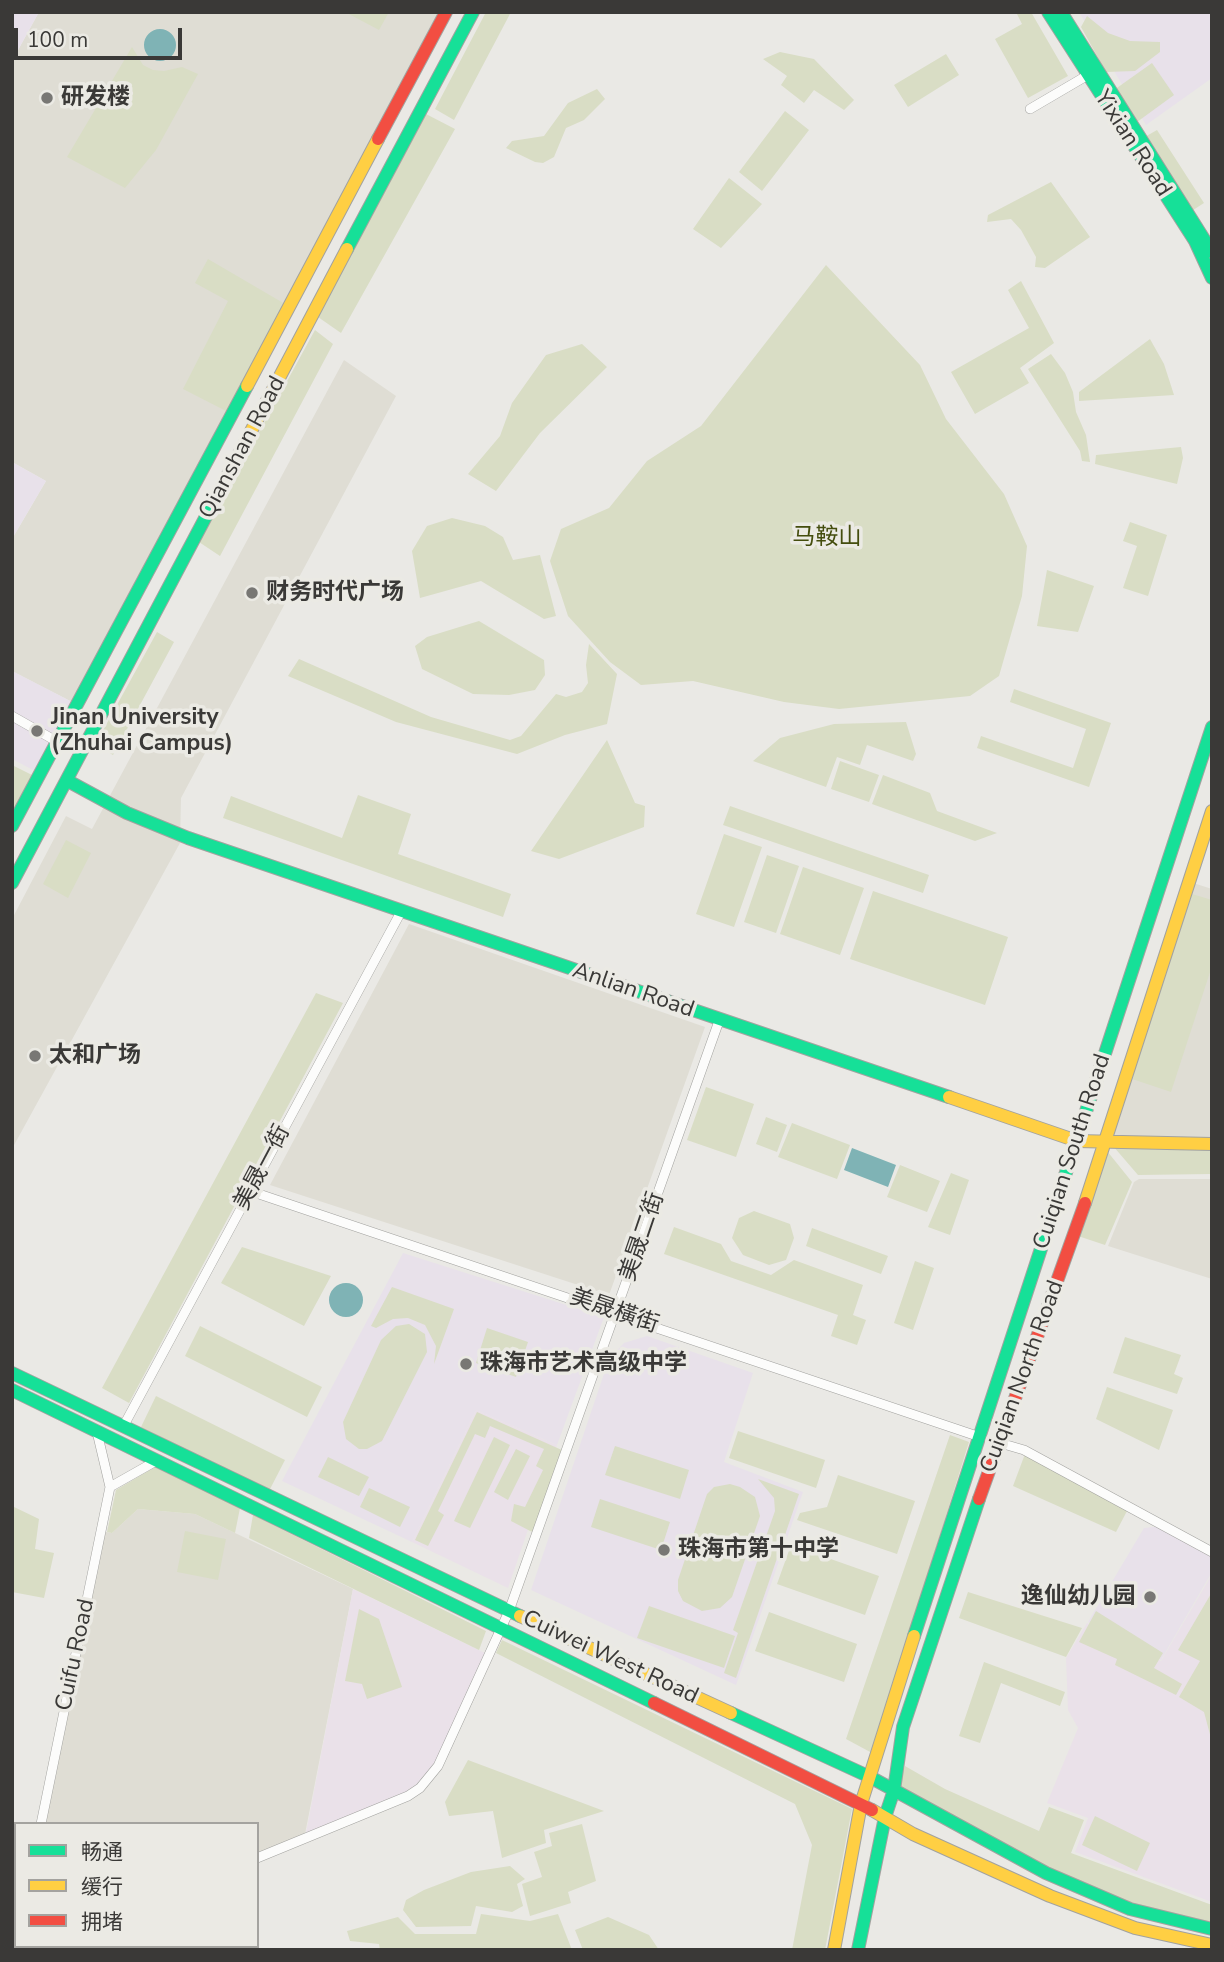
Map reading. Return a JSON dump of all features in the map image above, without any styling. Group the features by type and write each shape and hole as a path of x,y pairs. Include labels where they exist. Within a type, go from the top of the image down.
{"main road":[{"name":"Qianshan Road","path":"12,826 446,12"},
{"name":"Qianshan Road","path":"12,883 473,12"},
{"name":"Yixian Road","path":"1048,12 1195,241 1212,278"},
{"name":"Yixian Road","path":"1061,12 1212,252"},
{"name":"Cuiqian South Road","path":"861,1804 977,1436 1212,727"},
{"name":"Anlian Road","path":"68,781 127,813 188,838 719,1021 1077,1140 1212,1144"},
{"name":"Cuiqian North Road","path":"858,1950 885,1818 894,1790 903,1727 1000,1443 1046,1318 1212,811"},
{"name":"Cuiwei West Road","path":"12,1373 509,1611 870,1777 1046,1873 1130,1909 1212,1929"},
{"path":"12,1391 97,1432"},
{"name":"Cuiwei West Road","path":"97,1432 861,1804 961,1856 1050,1896 1135,1928 1212,1945"},
{"path":"834,1950 861,1804"},
{"path":"961,1856 971,1832"}],"street":[{"path":"1030,109 1088,75"},
{"path":"12,716 56,741"},
{"name":"美晟一街","path":"123,1427 402,910"},
{"name":"美晟二街","path":"259,1857 396,1801 420,1788 438,1766 509,1611 719,1021"},
{"name":"美晟橫街","path":"250,1191 977,1436"},
{"path":"97,1432 110,1487 156,1461"},
{"path":"1000,1443 1024,1450 1212,1552"},
{"name":"Cuifu Road","path":"41,1822 110,1487"}],"shaded area":[{"path":"12,12 39,12 12,61"},
{"path":"39,12 446,12 76,704 12,671 12,539 46,481 12,462 12,61"},
{"path":"1079,12 1212,12 1212,78 1146,125"},
{"path":"344,360 396,396 181,798 180,843 13,1147 12,919 66,816 92,829"},
{"path":"12,462 46,481 12,539"},
{"name":"Jinan University (Zhuhai Campus)","path":"12,671 76,704 39,773 12,759"},
{"path":"1190,882 1212,889 1212,1143 1105,1142"},
{"path":"409,924 705,1027 609,1295 270,1185"},
{"path":"1139,1179 1212,1179 1212,1279 1108,1246 1134,1182"},
{"name":"珠海市艺术高级中学","path":"403,1253 604,1317 557,1445 476,1410 412,1542 282,1481"},
{"name":"珠海市第十中学","path":"647,1336 753,1373 724,1462 803,1492 736,1685 531,1590 609,1359 624,1343"},
{"path":"476,1410 557,1445 508,1588 412,1542"},
{"path":"138,1509 195,1514 353,1589 304,1839 259,1857 259,1822 41,1822 101,1531 112,1533"},
{"name":"逸仙幼儿园","path":"1163,1526 1212,1554 1212,1572 1161,1660 1088,1622 1144,1528"},
{"path":"1212,1574 1212,1902 1075,1852 1088,1818 1047,1803 1078,1728 1068,1710 1066,1658 1087,1623 1161,1661"},
{"path":"353,1589 487,1654 438,1766 419,1787 305,1838"}],"green space":[{"path":"345,12 389,12 379,30"},
{"path":"486,12 511,12 454,120 435,109"},
{"path":"1016,12 1031,12 1068,76 1028,98 995,39 1022,24"},
{"path":"1087,16 1108,33 1130,41 1160,42 1160,52 1135,71 1106,72 1081,27"},
{"path":"132,47 143,65 153,70 164,71 182,67 198,74 156,150 125,188 67,157"},
{"path":"780,52 814,59 854,100 844,110 814,90 804,103 781,85 787,76 763,59"},
{"path":"946,54 959,75 908,107 894,85"},
{"path":"1152,63 1174,95 1137,122 1114,90"},
{"path":"597,89 605,99 584,120 566,128 554,157 543,163 535,162 506,148 512,141 544,136 568,103"},
{"path":"785,111 809,130 762,191 739,172"},
{"path":"426,114 455,129 341,333 318,317"},
{"path":"1157,130 1204,203 1190,212 1143,138"},
{"path":"729,178 762,204 721,248 693,229"},
{"path":"1051,182 1090,237 1045,268 1035,267 1036,257 1021,230 1011,219 987,222 988,215"},
{"path":"208,259 285,304 228,412 183,389 228,301 195,283"},
{"name":"马鞍山","path":"826,265 920,365 946,419 1004,494 1027,546 1022,596 999,676 970,696 839,709 784,702 693,681 641,685 610,662 568,616 550,561 561,529 609,508 647,461 701,426"},
{"path":"1021,281 1054,343 1020,368 1029,383 975,414 951,372 1029,328 1008,290"},
{"path":"315,330 333,344 220,556 199,542"},
{"path":"1150,339 1164,364 1174,395 1079,401 1079,392"},
{"path":"582,344 607,367 540,433 496,491 468,474 500,436 512,403 546,355"},
{"path":"1051,354 1065,373 1073,392 1076,412 1086,435 1090,462 1082,461 1080,451 1028,369"},
{"path":"1181,447 1183,458 1177,484 1095,464 1096,455"},
{"path":"452,518 485,526 503,537 513,560 540,555 556,616 544,619 481,581 420,598 412,551 427,526"},
{"path":"1130,522 1167,535 1148,596 1123,588 1137,546 1123,541"},
{"path":"1047,570 1094,586 1078,632 1037,626"},
{"path":"479,621 544,660 545,675 535,690 509,695 473,694 422,669 415,646 427,637"},
{"path":"157,632 174,642 113,755 95,745"},
{"path":"589,644 617,674 607,724 565,735 517,754 396,722 288,676 299,659 431,717 510,740 521,736 556,694 566,697 582,692 588,683 586,665"},
{"path":"1014,689 1111,723 1089,787 977,748 981,736 1073,768 1086,729 1010,702"},
{"path":"906,722 916,754 913,761 867,745 860,765 837,757 826,787 753,761 780,738 834,724"},
{"path":"607,740 635,803 645,806 644,827 559,859 531,851"},
{"path":"840,761 879,775 869,802 831,789"},
{"path":"12,765 34,776 12,819"},
{"path":"883,775 930,793 937,811 997,833 975,841 872,804"},
{"path":"358,795 411,814 398,854 511,894 503,917 223,818 231,796 342,838"},
{"path":"730,806 929,875 923,893 723,825"},
{"path":"724,834 762,847 734,927 696,914"},
{"path":"66,840 91,853 68,898 43,884"},
{"path":"767,855 799,866 776,933 744,922"},
{"path":"803,867 864,888 840,955 780,934"},
{"path":"873,891 1008,937 985,1005 850,959"},
{"path":"1192,894 1212,900 1212,966 1171,1092 1132,1079"},
{"path":"316,993 343,1003 129,1403 102,1388"},
{"path":"706,1087 754,1104 736,1157 687,1140"},
{"path":"766,1117 787,1125 777,1152 756,1144"},
{"path":"792,1123 850,1145 837,1179 778,1157"},
{"path":"1113,1146 1212,1148 1212,1174 1138,1175"},
{"path":"1107,1151 1132,1182 1105,1245 1078,1236"},
{"path":"900,1165 940,1181 927,1212 887,1197"},
{"path":"951,1173 969,1180 950,1235 928,1227"},
{"path":"754,1211 790,1224 794,1238 786,1260 769,1265 743,1255 732,1238 739,1218"},
{"path":"674,1227 721,1244 731,1261 771,1275 794,1260 863,1285 853,1315 866,1320 857,1345 831,1336 838,1315 664,1254"},
{"path":"812,1228 888,1256 881,1274 806,1246"},
{"path":"242,1247 331,1276 304,1326 221,1283"},
{"path":"915,1261 934,1268 913,1330 894,1323"},
{"path":"392,1287 454,1309 434,1364 436,1346 425,1325 408,1318 393,1319 376,1328 371,1326"},
{"path":"409,1324 425,1334 427,1352 382,1441 367,1449 359,1449 346,1439 343,1422 381,1340 396,1326"},
{"path":"200,1326 322,1387 307,1417 185,1356"},
{"path":"487,1328 528,1342 516,1377 476,1363"},
{"path":"1125,1337 1181,1355 1174,1374 1183,1378 1177,1394 1113,1373"},
{"path":"1107,1387 1173,1410 1159,1450 1096,1419"},
{"path":"156,1396 285,1460 269,1491 141,1427"},
{"path":"477,1412 564,1451 534,1533 511,1521 514,1504 525,1507 543,1470 536,1466 544,1449 490,1426 485,1438 475,1434 438,1511 444,1515 428,1546 415,1540"},
{"path":"738,1431 825,1460 816,1488 729,1458"},
{"path":"950,1435 969,1442 872,1753 846,1739"},
{"path":"494,1437 510,1445 470,1528 454,1521"},
{"path":"615,1446 689,1470 680,1499 605,1475"},
{"path":"516,1449 530,1456 508,1500 494,1492"},
{"path":"1025,1454 1127,1511 1116,1532 1013,1486"},
{"path":"328,1457 369,1477 359,1496 318,1477"},
{"path":"155,1467 240,1508 235,1533 195,1514 138,1509 112,1533 107,1532 116,1490"},
{"path":"838,1475 915,1501 897,1554 797,1520 800,1513 827,1507"},
{"path":"758,1479 799,1494 736,1678 724,1673 738,1633 733,1630 775,1511 774,1498"},
{"path":"730,1484 755,1497 760,1516 732,1597 720,1608 702,1611 683,1601 678,1591 678,1580 707,1494 714,1487"},
{"path":"369,1488 410,1507 400,1527 360,1507"},
{"path":"600,1499 670,1522 661,1550 591,1527"},
{"path":"12,1506 39,1519 35,1549 54,1553 44,1598 12,1592"},
{"path":"253,1515 486,1631 479,1650 249,1538"},
{"path":"185,1531 226,1539 218,1580 177,1572"},
{"path":"791,1545 879,1576 865,1615 777,1584"},
{"path":"968,1592 1082,1628 1066,1657 959,1618"},
{"path":"1212,1592 1212,1742 1204,1712 1179,1697 1200,1661 1178,1650"},
{"path":"649,1606 735,1636 724,1668 637,1638"},
{"path":"359,1609 379,1619 402,1687 367,1699 362,1684 345,1681"},
{"path":"1096,1611 1163,1653 1154,1668 1182,1684 1176,1695 1115,1665 1117,1659 1079,1642"},
{"path":"769,1612 857,1644 844,1682 755,1651"},
{"path":"502,1640 852,1809 825,1950 792,1950 812,1845 795,1804 496,1653"},
{"path":"984,1662 1065,1692 1060,1706 1001,1683 980,1743 959,1736"},
{"path":"468,1760 604,1811 544,1830 546,1843 502,1858 493,1811 449,1816 445,1802"},
{"path":"905,1766 945,1789 1039,1831 1049,1807 1084,1820 1071,1853 1212,1905 1212,1926 1132,1905 1047,1869 898,1788"},
{"path":"1095,1816 1150,1843 1137,1871 1082,1845"},
{"path":"582,1824 596,1881 568,1892 571,1903 530,1916 522,1884 542,1877 534,1852 552,1846 549,1833"},
{"path":"510,1866 525,1879 517,1884 523,1906 512,1912 476,1906 471,1926 416,1927 403,1910 406,1900 424,1890 471,1872"},
{"path":"481,1914 530,1921 558,1914 572,1950 380,1950 379,1944 350,1941 347,1931 398,1917 415,1934 476,1934"},
{"path":"608,1917 649,1935 659,1950 583,1950 575,1930"}],"water":[{"path":"160,29 172,33 176,45 172,57 160,61 148,57 144,45 148,33"},
{"path":"852,1148 896,1165 888,1187 844,1170"},
{"path":"346,1283 358,1288 363,1300 358,1312 346,1317 334,1312 329,1300 334,1288"}],"traffic: fast":[{"path":"347,249 473,12"},
{"path":"1048,12 1195,241 1212,278"},
{"path":"1061,12 1212,252"},
{"path":"12,826 247,386"},
{"path":"12,883 229,473"},
{"path":"914,1636 1212,727"},
{"path":"68,781 127,813 188,838 949,1097"},
{"path":"12,1373 520,1616"},
{"path":"12,1390 654,1703"},
{"path":"858,1950 885,1817 894,1790 903,1727 979,1499"},
{"path":"731,1713 870,1777 1046,1873 1130,1909 1212,1929"}],"traffic: slow":[{"path":"247,386 378,139"},
{"path":"229,473 347,249"},
{"path":"1085,1203 1212,811"},
{"path":"949,1097 1077,1141 1212,1144"},
{"path":"520,1616 731,1713"},
{"path":"834,1950 861,1804 914,1636"},
{"path":"872,1810 913,1834 1050,1896 1135,1928 1212,1945"}],"traffic: jam":[{"path":"378,139 446,12"},
{"path":"979,1499 1085,1203"},
{"path":"654,1703 872,1810"}],"place":[{"name":"研发楼","path":"47,98"},
{"name":"财务时代广场","path":"252,593"},
{"name":"Jinan University (Zhuhai Campus)","path":"37,731"},
{"name":"太和广场","path":"35,1056"},
{"name":"珠海市艺术高级中学","path":"466,1364"},
{"name":"珠海市第十中学","path":"664,1550"},
{"name":"逸仙幼儿园","path":"1150,1597"}]}
